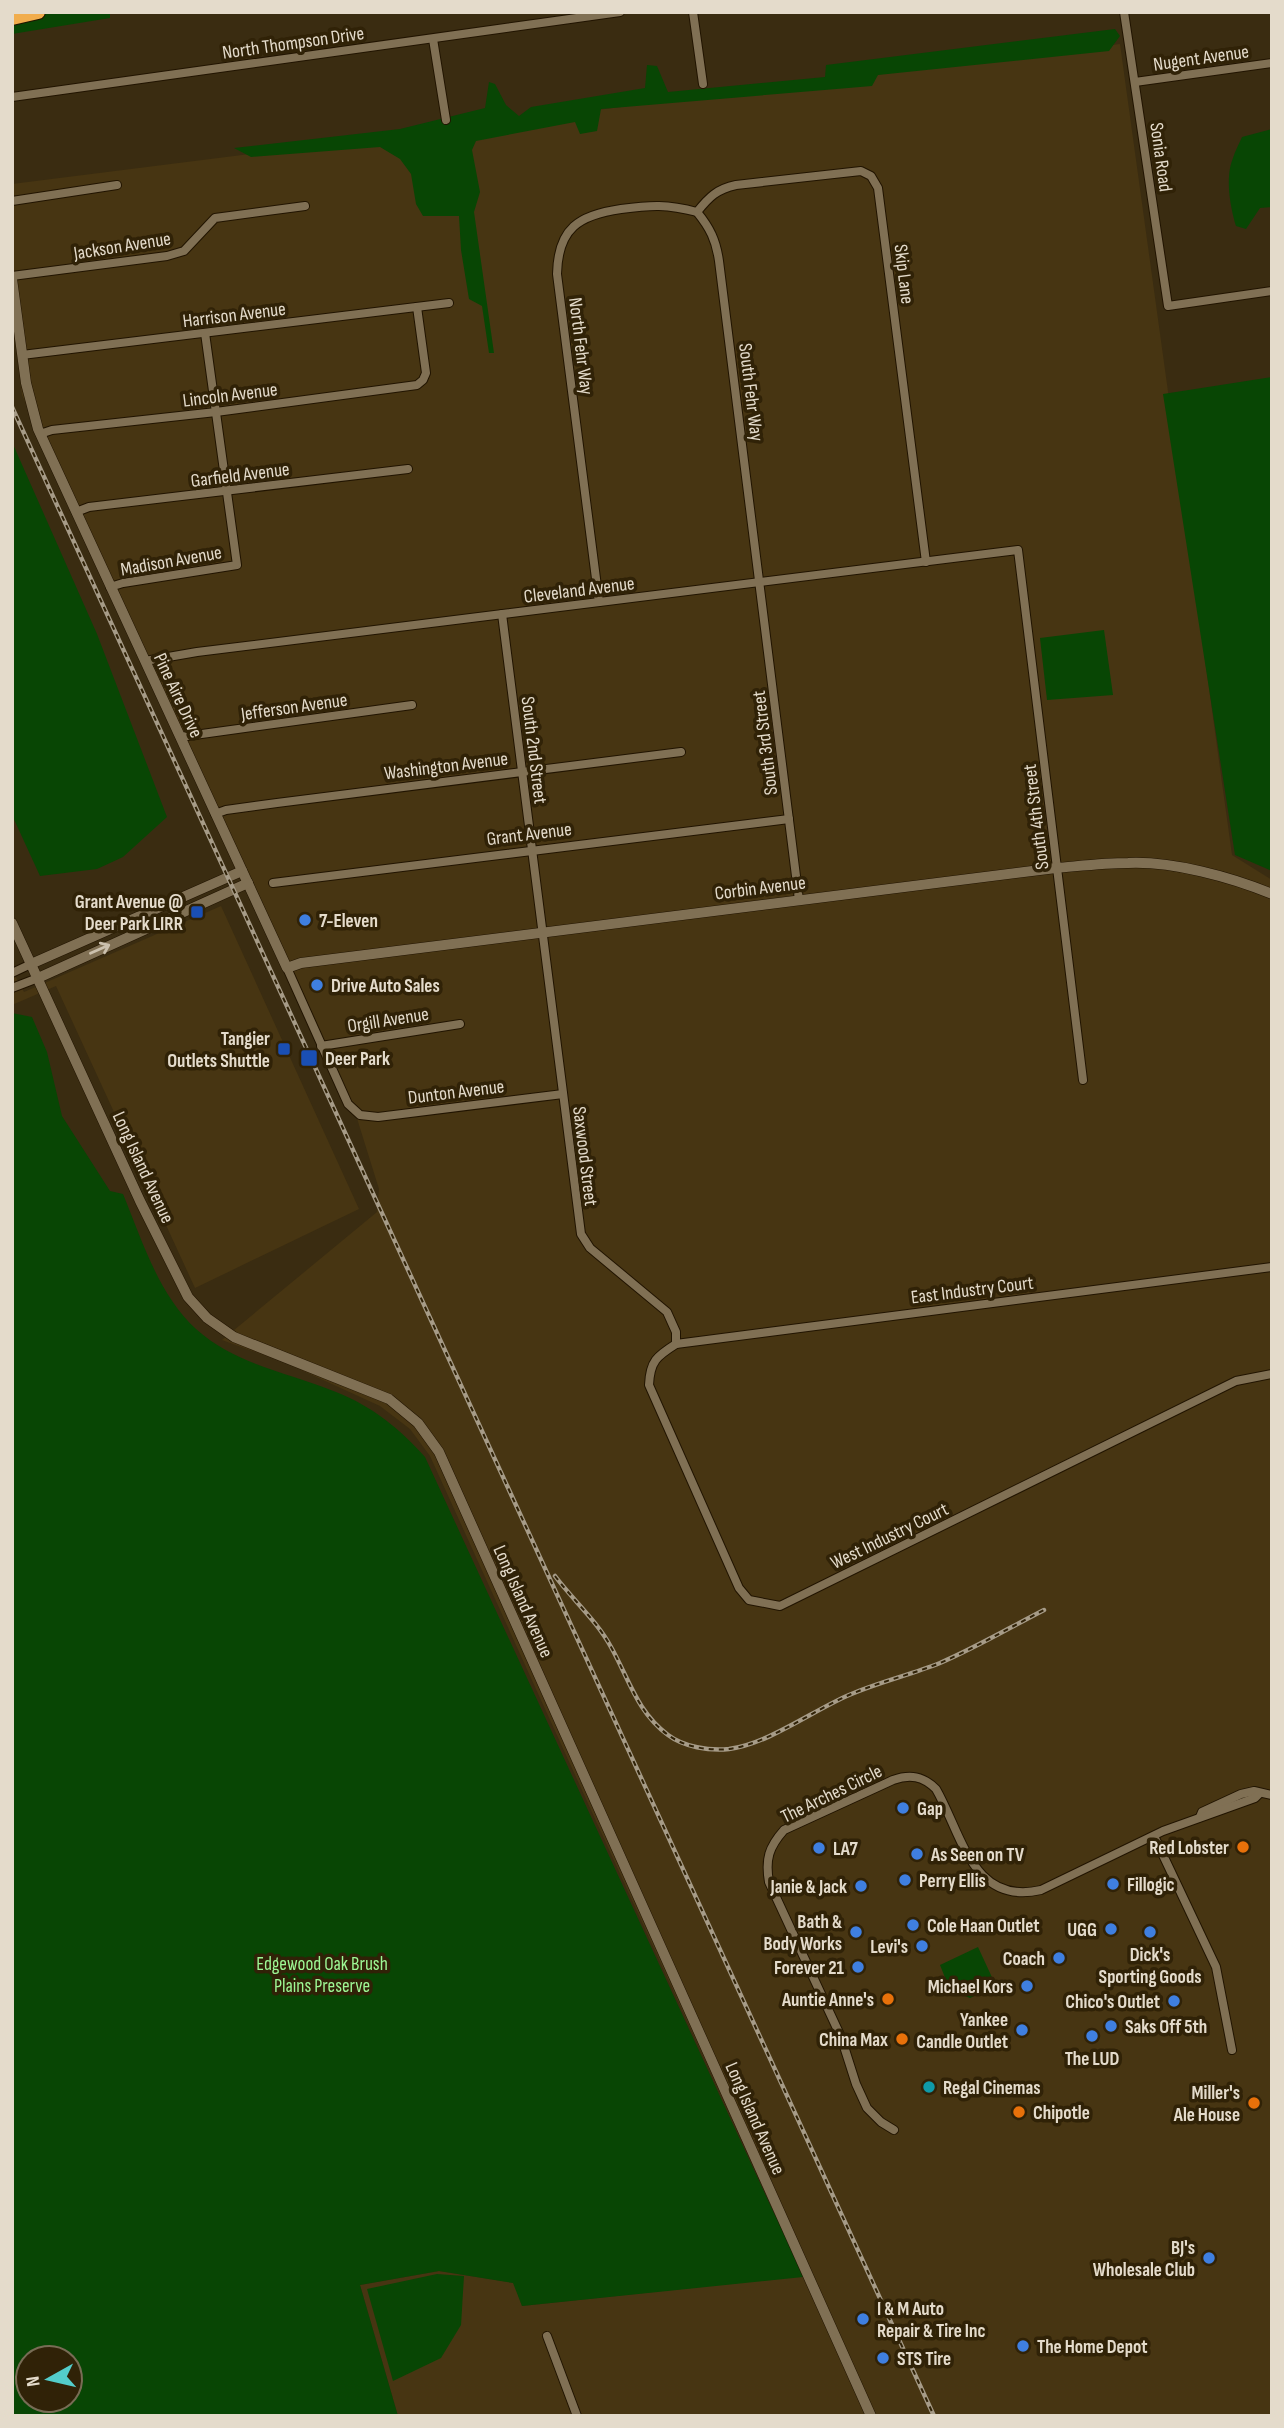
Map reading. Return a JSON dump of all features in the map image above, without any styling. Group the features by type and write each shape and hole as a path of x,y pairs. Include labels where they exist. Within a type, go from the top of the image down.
{"highway":[{"path":"12,18 38,12"}],"street":[{"name":"North Thompson Drive","path":"12,97 620,12"},
{"path":"693,12 703,84"},
{"name":"Sonia Road","path":"1124,12 1168,306 1272,291"},
{"path":"433,39 446,120"},
{"name":"Nugent Avenue","path":"1135,82 1272,63"},
{"name":"Skip Lane","path":"696,212 710,195 722,188 736,185 861,171 871,176 878,188 926,562"},
{"path":"12,201 117,185"},
{"name":"North Fehr Way","path":"599,602 557,274 559,248 575,224 599,212 657,204 673,205 696,212"},
{"name":"Jackson Avenue","path":"12,278 167,256 184,251 215,218 305,206"},
{"name":"South Fehr Way","path":"696,212 709,226 716,242 761,582"},
{"name":"Pine Aire Drive","path":"12,278 22,355 32,410 40,434 321,1046 348,1104 355,1112"},
{"name":"Harrison Avenue","path":"22,355 449,303"},
{"name":"Lincoln Avenue","path":"40,434 52,430 216,412 417,385 426,373 417,307"},
{"path":"205,333 227,491"},
{"name":"Garfield Avenue","path":"76,512 89,507 408,469"},
{"name":"Madison Avenue","path":"110,587 237,565 227,491"},
{"name":"Cleveland Avenue","path":"145,661 1018,550"},
{"name":"South 4th Street","path":"1018,550 1083,1080"},
{"name":"South 3rd Street","path":"761,582 799,900"},
{"name":"South 2nd Street","path":"502,614 542,931"},
{"name":"Jefferson Avenue","path":"180,737 412,705"},
{"name":"Washington Avenue","path":"215,814 277,803 681,752"},
{"name":"Grant Avenue","path":"273,883 789,819"},
{"name":"Corbin Avenue","path":"287,968 301,963 542,931 1056,868 1130,862 1237,880 1272,894"},
{"path":"12,973 242,871"},
{"path":"12,988 248,883"},
{"name":"Long Island Avenue","path":"12,923 140,1201 188,1297 207,1318 234,1338 388,1399 418,1423 439,1452 871,2416"},
{"name":"Saxwood Street","path":"542,931 581,1234 590,1248 667,1312 676,1332 676,1344"},
{"name":"Orgill Avenue","path":"321,1046 460,1024"},
{"name":"Dunton Avenue","path":"355,1112 363,1116 378,1117 563,1094"},
{"name":"East Industry Court","path":"676,1344 1272,1267"},
{"name":"West Industry Court","path":"676,1344 659,1355 650,1368 649,1385 654,1400 739,1588 750,1600 780,1606 1236,1381 1272,1374"},
{"name":"The Arches Circle","path":"894,2130 867,2108 841,2037 769,1882 766,1867 768,1854 774,1841 784,1830 903,1776 917,1777 929,1782 936,1789 975,1869 985,1879 1010,1892 1025,1893 1041,1890 1200,1817 1202,1812 1241,1794 1254,1791 1259,1794 1272,1794"},
{"path":"1154,1836 1216,1967 1232,2050"},
{"path":"547,2336 577,2416"}],"shaded area":[{"path":"1120,44 1232,855 1272,880 1272,2416 398,2416 360,2285 439,2271 514,2283 522,2306 803,2276 430,1456 410,1429 380,1406 286,1363 222,1340 377,1212 379,1189 355,1112 22,395 12,320 12,184"},
{"path":"221,906 359,1209 195,1288 56,986 12,1005 12,970 24,992"}],"green space":[{"path":"51,12 110,12 110,18 12,34 12,21"},
{"path":"1115,29 1120,36 1109,51 878,75 872,86 601,109 597,131 580,134 575,122 476,141 472,150 480,192 474,212 494,353 489,353 482,306 469,299 459,216 423,216 416,204 411,174 400,159 380,147 251,157 234,148 400,129 485,108 489,82 495,84 506,105 519,116 531,107 645,88 647,65 657,66 668,92 825,77 826,65"},
{"path":"1272,129 1272,207 1260,208 1246,229 1236,226 1229,183 1234,155 1242,137"},
{"path":"1272,377 1272,871 1235,855 1163,394"},
{"path":"12,442 97,634 167,817 123,857 97,869 40,876 12,815"},
{"path":"1104,630 1113,695 1047,700 1040,638"},
{"name":"Edgewood Oak Brush Plains Preserve","path":"12,1013 32,1017 47,1052 62,1116 110,1191 123,1194 161,1283 171,1300 196,1329 211,1341 245,1359 362,1404 406,1437 425,1457 773,2211 793,2249 803,2277 522,2306 513,2283 439,2271 360,2285 398,2416 12,2416"},
{"path":"978,1947 996,1986 970,1998 950,1990 940,1965"},
{"path":"437,2274 464,2276 461,2325 441,2358 393,2381 367,2289"}],"railway":[{"path":"12,407 934,2416"},
{"path":"555,1576 605,1637 641,1705 657,1726 681,1743 713,1749 729,1749 759,1741 849,1695 953,1657 1044,1610"}],"place":[{"name":"Grant Avenue @ Deer Park LIRR","path":"197,912"},
{"name":"7-Eleven","path":"305,920"},
{"name":"Drive Auto Sales","path":"317,985"},
{"name":"Tangier Outlets Shuttle","path":"284,1049"},
{"name":"Deer Park","path":"309,1058"},
{"name":"Gap","path":"903,1808"},
{"name":"Red Lobster","path":"1243,1847"},
{"name":"LA7","path":"819,1848"},
{"name":"As Seen on TV","path":"917,1854"},
{"name":"Perry Ellis","path":"905,1880"},
{"name":"Fillogic","path":"1113,1884"},
{"name":"Janie & Jack","path":"861,1886"},
{"name":"Cole Haan Outlet","path":"913,1925"},
{"name":"UGG","path":"1111,1929"},
{"name":"Bath & Body Works","path":"856,1932"},
{"name":"Dick's Sporting Goods","path":"1150,1932"},
{"name":"Levi's","path":"922,1946"},
{"name":"Coach","path":"1059,1958"},
{"name":"Forever 21","path":"858,1967"},
{"name":"Michael Kors","path":"1027,1986"},
{"name":"Auntie Anne's","path":"888,1999"},
{"name":"Chico's Outlet","path":"1174,2001"},
{"name":"Saks Off 5th","path":"1111,2026"},
{"name":"Yankee Candle Outlet","path":"1022,2030"},
{"name":"The LUD","path":"1092,2036"},
{"name":"China Max","path":"902,2039"},
{"name":"Regal Cinemas","path":"929,2087"},
{"name":"Miller's Ale House","path":"1254,2103"},
{"name":"Chipotle","path":"1019,2112"},
{"name":"BJ's Wholesale Club","path":"1209,2258"},
{"name":"I & M Auto Repair & Tire Inc","path":"863,2319"},
{"name":"The Home Depot","path":"1023,2346"},
{"name":"STS Tire","path":"883,2358"}]}
